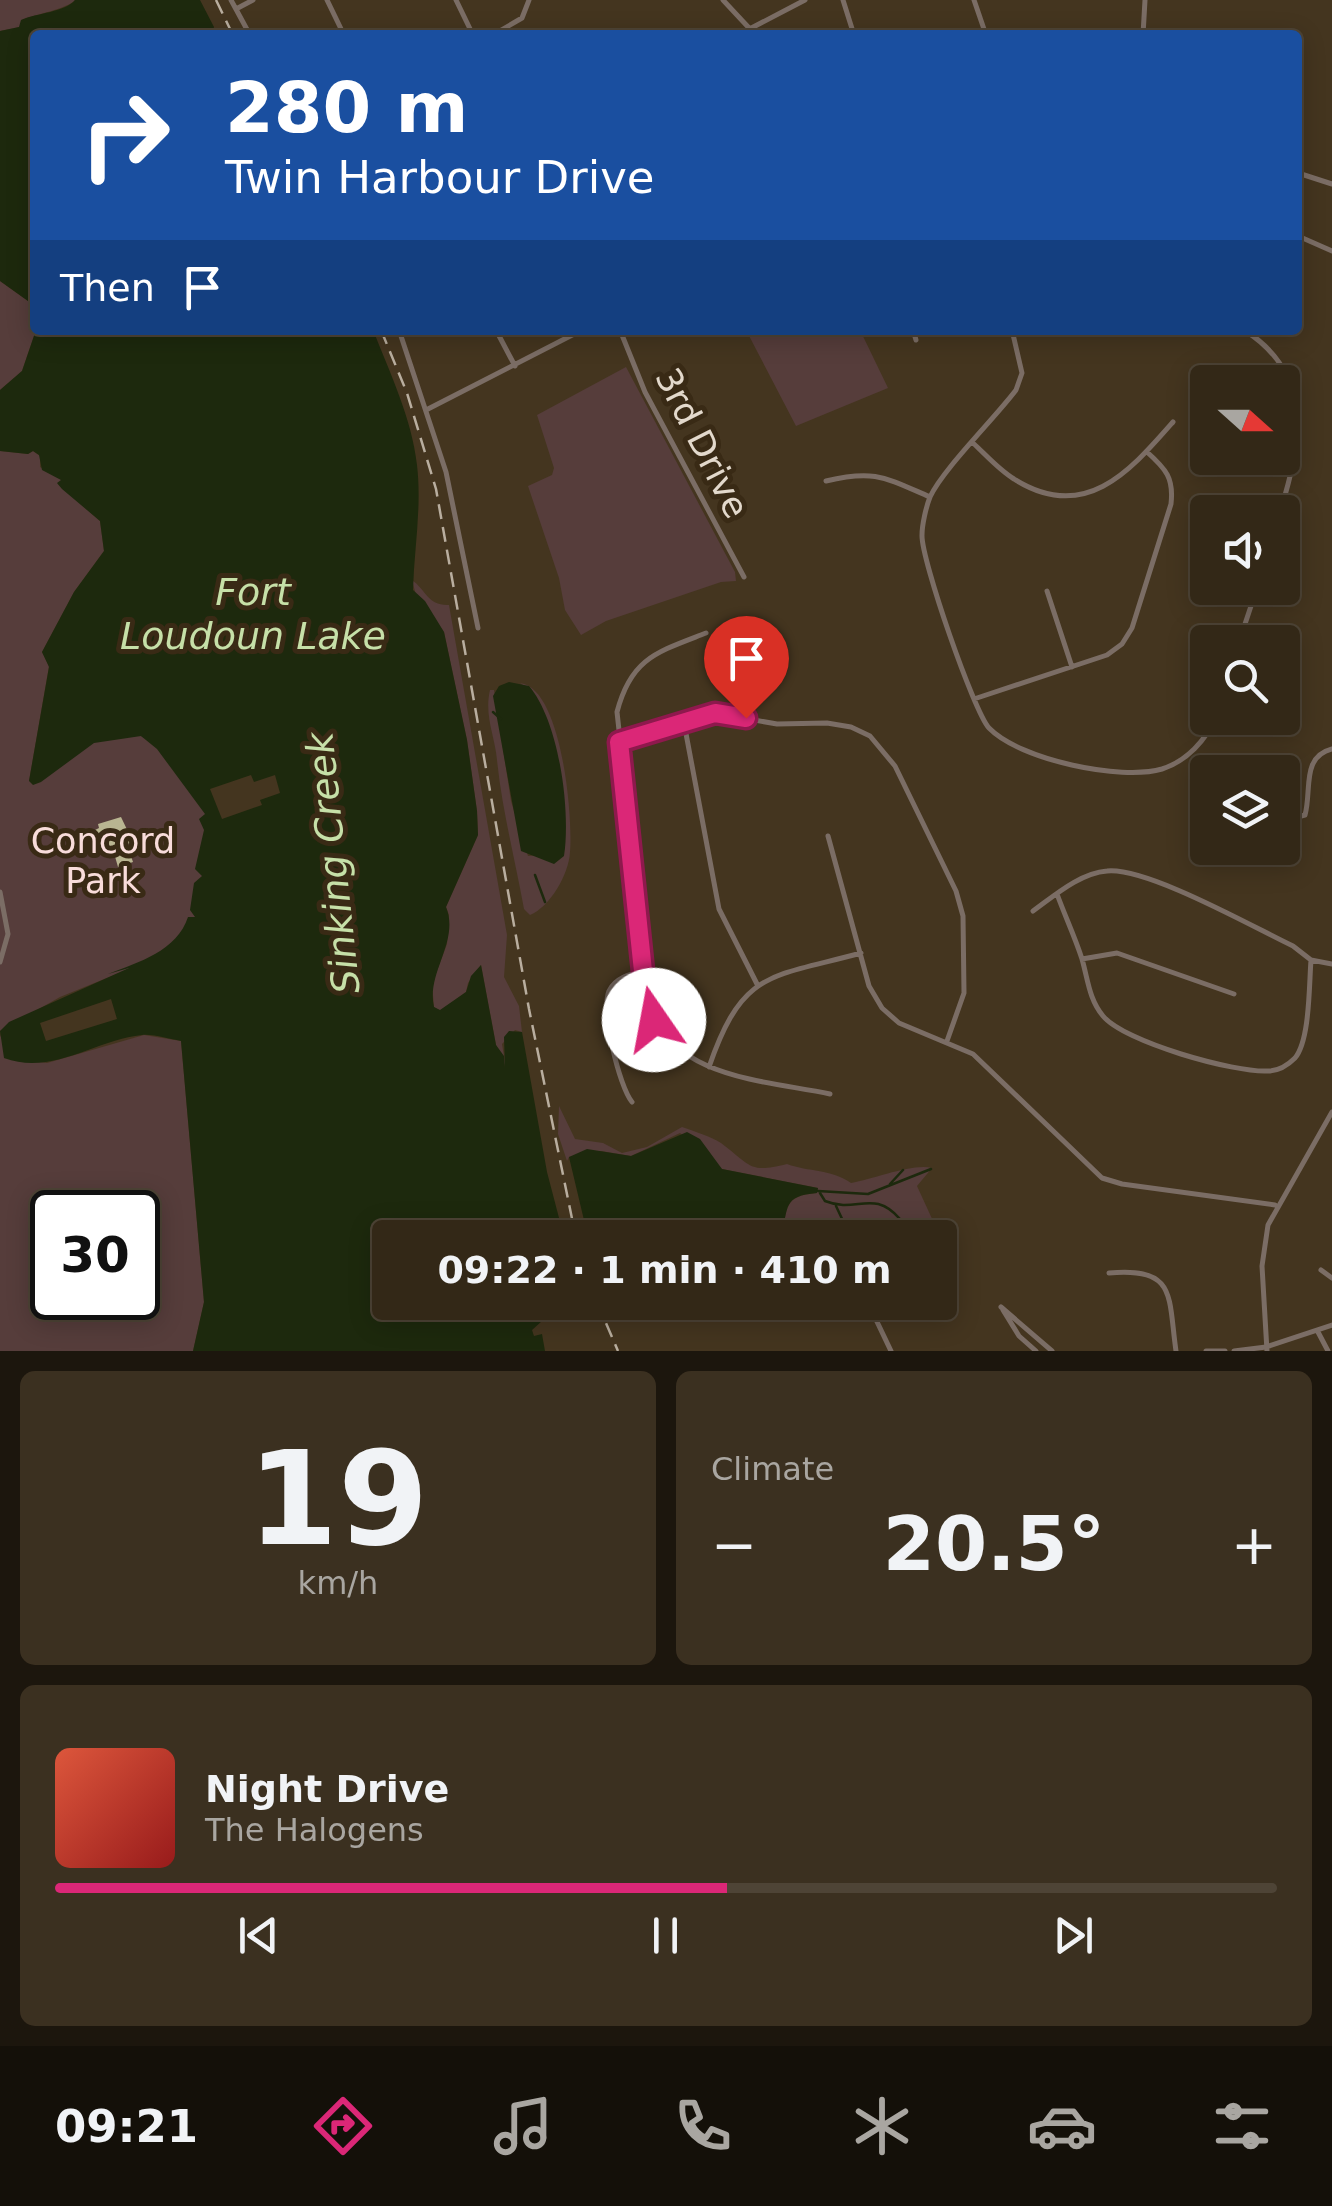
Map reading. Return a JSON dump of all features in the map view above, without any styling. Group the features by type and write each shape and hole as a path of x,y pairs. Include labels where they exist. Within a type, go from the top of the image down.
{"street":[{"path":"231,0 247,30"},
{"path":"236,9 253,0"},
{"path":"328,0 342,30"},
{"path":"456,0 470,30"},
{"path":"502,30 522,18 530,0"},
{"path":"723,0 750,28"},
{"path":"747,30 804,0"},
{"path":"843,0 852,30"},
{"path":"974,0 984,30"},
{"path":"1142,30 1145,0"},
{"path":"1302,174 1332,184"},
{"path":"1302,238 1332,251"},
{"path":"401,335 428,409 466,559 478,628"},
{"path":"498,335 514,366"},
{"path":"428,409 573,335"},
{"name":"3rd Drive","path":"622,335 645,392 744,578"},
{"path":"914,335 916,340"},
{"path":"1013,335 1022,372 1016,390 930,497 922,535 926,558 974,699 987,726 1010,746 1033,757 1135,771 1163,768 1193,753 1205,735"},
{"path":"1250,335 1275,358 1297,406 1297,460 1286,495"},
{"path":"973,443 1015,480 1048,492 1072,495 1118,480 1173,422"},
{"path":"974,699 1107,655 1122,644 1132,628 1171,504 1173,484 1166,470 1147,452"},
{"path":"826,481 859,473 887,478 930,497"},
{"path":"1047,591 1072,667"},
{"path":"706,633 655,653 630,675 616,712 643,971 654,1020 667,1041 685,1057 708,1068 830,1094"},
{"path":"619,742 715,713 777,724 827,723 851,727 870,736 884,750 956,891 963,916 964,993 947,1041"},
{"path":"684,723 719,909 757,984"},
{"path":"1300,815 1304,814 1312,762 1320,752 1332,749"},
{"path":"828,836 869,986 882,1008 899,1023 973,1054 1102,1178 1275,1205"},
{"path":"1032,910 1084,878 1108,871 1139,875 1293,946 1312,960 1332,964"},
{"path":"0,892 8,934 0,962"},
{"path":"1058,894 1082,959 1090,996 1122,1034 1147,1044 1272,1072 1286,1066 1298,1054 1303,1040 1312,960"},
{"path":"1082,959 1117,952 1234,994"},
{"path":"708,1068 737,1003 757,984 861,954"},
{"path":"632,1102 624,1090 606,1011 610,990 623,976 643,971"},
{"path":"1266,1349 1262,1266 1268,1225 1275,1205 1332,1112"},
{"path":"1109,1273 1140,1270 1158,1278 1168,1294 1176,1351"},
{"path":"1321,1270 1332,1278"},
{"path":"1036,1351 1018,1336 1002,1307 1052,1351"},
{"path":"876,1320 891,1351"},
{"path":"1234,1351 1266,1349 1332,1324"},
{"path":"1318,1332 1328,1351"},
{"path":"1206,1351 1226,1351"}],"green space":[{"path":"0,0 75,0 22,20 20,27 0,31"},
{"path":"0,281 30,302 30,335 34,335 22,371 0,390"},
{"path":"749,335 862,335 888,388 796,426"},
{"path":"626,367 735,572 736,581 721,582 606,621 581,635 565,610 559,578 528,486 552,475 554,468 537,415"},
{"name":"Concord Park","path":"0,451 33,451 40,456 40,467 63,480 58,484 100,521 104,551 74,592 42,652 49,666 29,781 90,740 134,732 158,746 209,817 203,898 188,938 129,969 60,997 0,1031"},
{"path":"412,580 432,600 449,605 507,935 504,977 519,1006 522,1032 515,1030 502,1044 506,1068 496,1045 481,965 466,992 440,1011 434,1007 432,984 447,944 446,907 478,835 477,811 467,740 444,632 416,595"},
{"path":"520,683 534,690 555,729 567,784 570,835 569,861 562,879 545,905 530,915 524,909 505,816 489,717 490,690 494,690 511,801 528,856 539,855 546,860 565,849 565,830 552,734 533,695"},
{"path":"0,1035 6,1047 4,1058 47,1063 144,1035 181,1041 204,1302 193,1351 0,1351"},
{"path":"559,1106 575,1139 603,1143 622,1153 647,1147 682,1127 717,1141 757,1168 787,1164 836,1175 851,1183 904,1169 932,1168 917,1186 933,1220 785,1220 793,1200 817,1193 818,1188 722,1169 680,1133 631,1156 601,1151 569,1157 567,1161 558,1134"}],"water":[{"path":"75,0 200,0 214,27 30,30 30,302 0,281 0,31 19,27 21,20"},
{"name":"Fort Loudoun Lake","path":"34,335 375,335 400,396 417,465 419,497 413,590 425,601 444,632 467,740 477,811 478,835 446,907 449,932 434,982 434,1007 440,1010 466,992 471,976 481,965 496,1045 504,1056 505,1068 504,1037 509,1031 522,1032 560,1220 372,1220 372,1320 542,1320 532,1330 534,1336 542,1334 545,1351 193,1351 204,1302 181,1041 142,1035 39,1063 4,1058 0,1031 9,1022 156,954 175,939 188,917 195,917 190,910 194,883 202,876 195,869 204,830 199,819 205,814 157,749 141,736 94,743 41,782 33,785 29,781 49,667 42,652 74,592 104,551 100,521 62,489 57,483 61,480 42,470 39,455 33,451 0,451 0,390 22,371"},
{"path":"509,682 529,686 555,743 564,791 566,837 564,856 554,864 521,851 493,696 499,686"},
{"path":"687,1132 700,1139 722,1169 818,1188 817,1193 792,1200 785,1220 584,1220 569,1157 587,1149 631,1156"}],"pier":[{"path":"251,775 254,782 275,775 280,793 260,800 262,805 222,819 210,789"},
{"path":"111,999 117,1019 46,1041 40,1023"}],"building":[{"path":"121,817 133,842 127,844 133,862 118,867 114,853 109,855 95,830 98,824"}],"waterway":[{"path":"493,712 501,719"},
{"path":"535,875 545,902"},
{"path":"818,1191 868,1194 931,1169"},
{"path":"890,1184 903,1170"},
{"path":"820,1193 825,1201 836,1204 881,1205 901,1220"},
{"path":"836,1206 843,1220"}],"railway":[{"path":"216,0 231,30"},
{"path":"383,335 407,393 436,489 529,1009 572,1220"},
{"path":"605,1320 618,1351"}],"route":[{"path":"654,1020 643,971 619,742 704,715 746,718"}],"water label":[{"name":"Sinking Creek","path":"333,863"}]}
